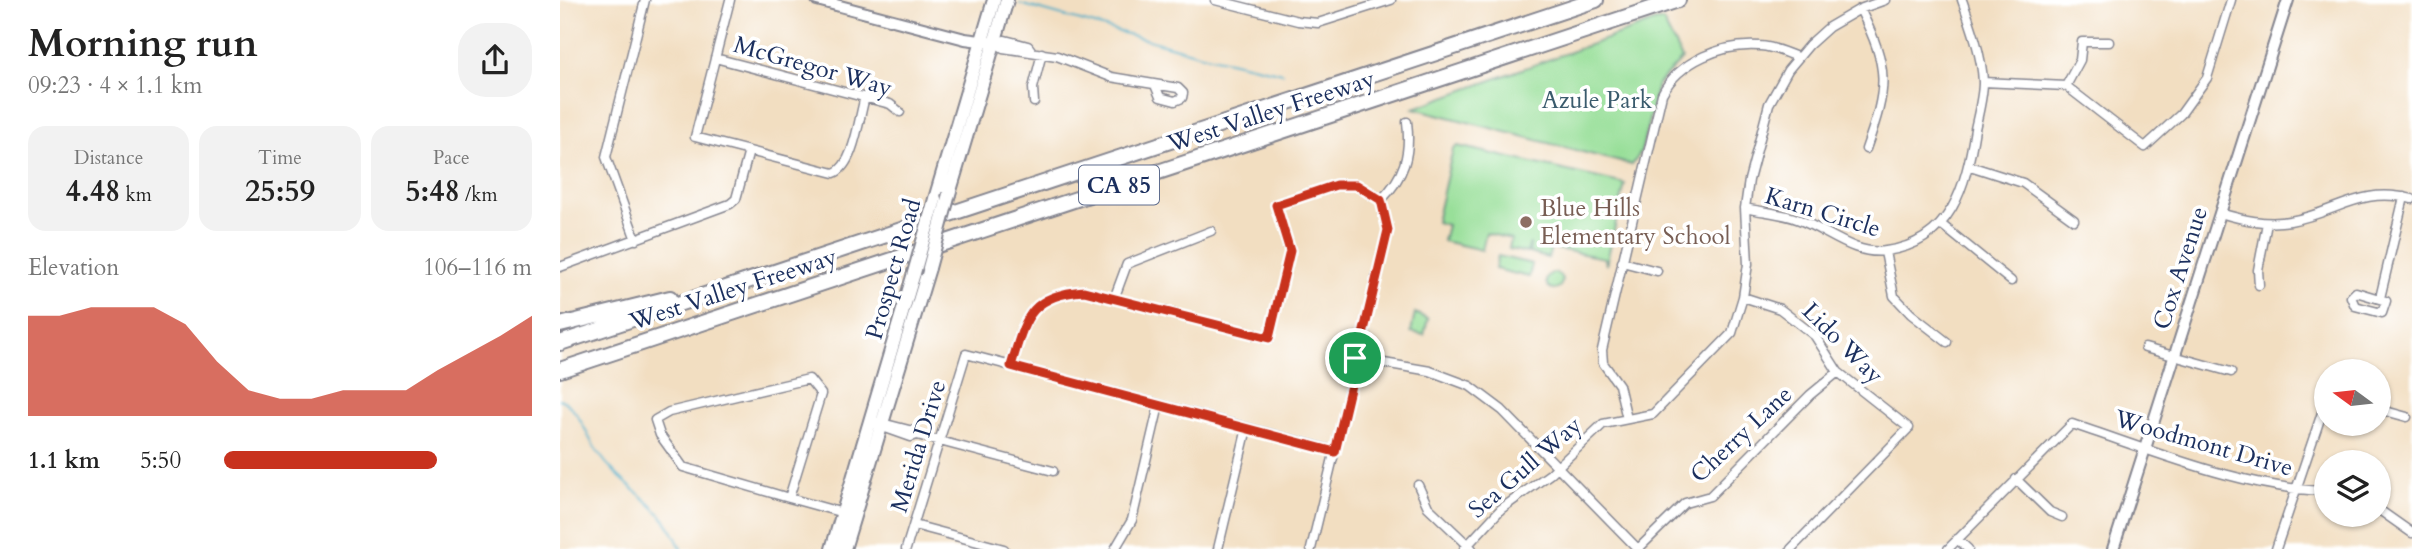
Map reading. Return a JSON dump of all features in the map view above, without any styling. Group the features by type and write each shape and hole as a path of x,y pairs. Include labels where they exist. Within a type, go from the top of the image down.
{"highway":[{"name":"West Valley Freeway","path":"560,343 1596,0"},
{"name":"West Valley Freeway","path":"560,370 1678,0"},
{"path":"560,325 678,296 695,298"}],"main road":[{"path":"817,0 987,41"},
{"name":"Prospect Road","path":"832,549 849,514 929,268 987,41 994,0"},
{"name":"Prospect Road","path":"878,424 914,273 935,199 987,41 1007,0"},
{"name":"Cox Avenue","path":"2113,549 2288,0"},
{"name":"Prospect Road","path":"844,549 849,514"}],"street":[{"path":"636,240 606,157 645,0"},
{"path":"730,0 695,137 830,172 842,171 848,161 865,97"},
{"path":"1214,0 1298,21 1318,23 1391,0"},
{"name":"Sea Gull Way","path":"1468,548 1501,509 1557,468 1602,424 1653,414 1722,344 1736,325 1743,297 1748,264 1745,208 1749,180 1769,104 1797,57 1829,27 1860,9 1885,0"},
{"path":"1962,0 1971,26 1983,82 1970,166 1956,202 1942,225 2011,281"},
{"path":"1983,82 2066,86 2145,147 2181,114 2207,78 2231,0"},
{"path":"1860,9 1877,42 1884,68 1881,108 1866,149"},
{"path":"987,41 1003,48 1042,53 1096,73 1155,85"},
{"path":"2066,86 2080,60 2082,41 2109,42"},
{"path":"1627,419 1619,385 1603,363 1602,349 1659,105 1669,81 1691,62 1741,47 1762,46 1797,57"},
{"path":"1034,102 1033,88 1042,53"},
{"name":"McGregor Way","path":"715,58 890,104 900,112"},
{"path":"1381,200 1400,181 1409,139 1408,122"},
{"path":"560,267 730,204 736,199 750,151"},
{"path":"1970,166 2023,183 2074,220"},
{"path":"1311,549 1335,452 1355,358 1388,230 1381,200 1357,185 1336,185 1276,205 1290,251 1269,338 1084,291 1060,295 1044,303 1023,322 1011,366 1335,452"},
{"path":"2220,213 2267,223 2310,216 2368,195 2408,198 2380,298"},
{"name":"Karn Circle","path":"1745,208 1797,219 1850,246 1885,252 1922,239 1942,225"},
{"path":"2259,285 2258,270 2267,223"},
{"path":"1114,299 1127,264 1211,231"},
{"path":"1885,252 1894,296 1911,314 1947,342"},
{"path":"1622,262 1657,271"},
{"name":"Lido Way","path":"1743,297 1780,309 1815,336 1838,372 1909,428 1791,549"},
{"path":"2145,348 2231,372"},
{"name":"Merida Drive","path":"906,549 967,354 1011,366"},
{"path":"1355,358 1430,371 1470,386 1502,410 1638,549"},
{"name":"Cherry Lane","path":"1638,549 1685,503 1710,496 1810,395 1838,372"},
{"path":"789,498 821,394 810,379 669,412 655,420 660,435 683,467 789,498 849,514"},
{"path":"1115,549 1132,520 1159,405"},
{"path":"2391,413 2407,417"},
{"path":"878,424 911,437 917,435 1053,471"},
{"name":"Woodmont Drive","path":"2016,479 2072,424 2259,483 2314,491"},
{"path":"1218,549 1247,429"},
{"path":"2276,549 2314,431"},
{"path":"1948,549 2016,479 2050,512 2062,517"},
{"path":"1418,485 1428,507 1468,548"},
{"path":"2391,518 2412,533"},
{"path":"914,525 1004,549"},
{"path":"1957,539 1968,549"}],"green space":[{"name":"Azule Park","path":"1656,21 1663,21 1682,59 1658,84 1641,152 1632,165 1414,108"},
{"path":"1458,146 1625,184 1606,265 1605,258 1551,248 1548,258 1529,253 1530,243 1527,253 1509,249 1511,239 1486,233 1482,250 1443,241 1447,225 1436,222 1453,149"},
{"path":"1498,256 1532,264 1529,277 1495,269"},
{"path":"1551,273 1557,273 1562,281 1560,287 1551,289 1546,284 1546,278"},
{"path":"1415,313 1428,319 1424,335 1411,332"}],"waterway":[{"path":"1020,4 1202,55 1283,73"},
{"path":"560,399 573,409 608,465 663,518 681,549"}],"place":[{"name":"Blue Hills Elementary School","path":"1526,222"}],"route":[{"path":"1336,185 1357,185 1381,200 1388,230 1355,358 1335,452 1011,366 1023,322 1033,310 1044,303 1072,292 1084,291 1269,338 1290,251 1276,205 1336,185"}]}
